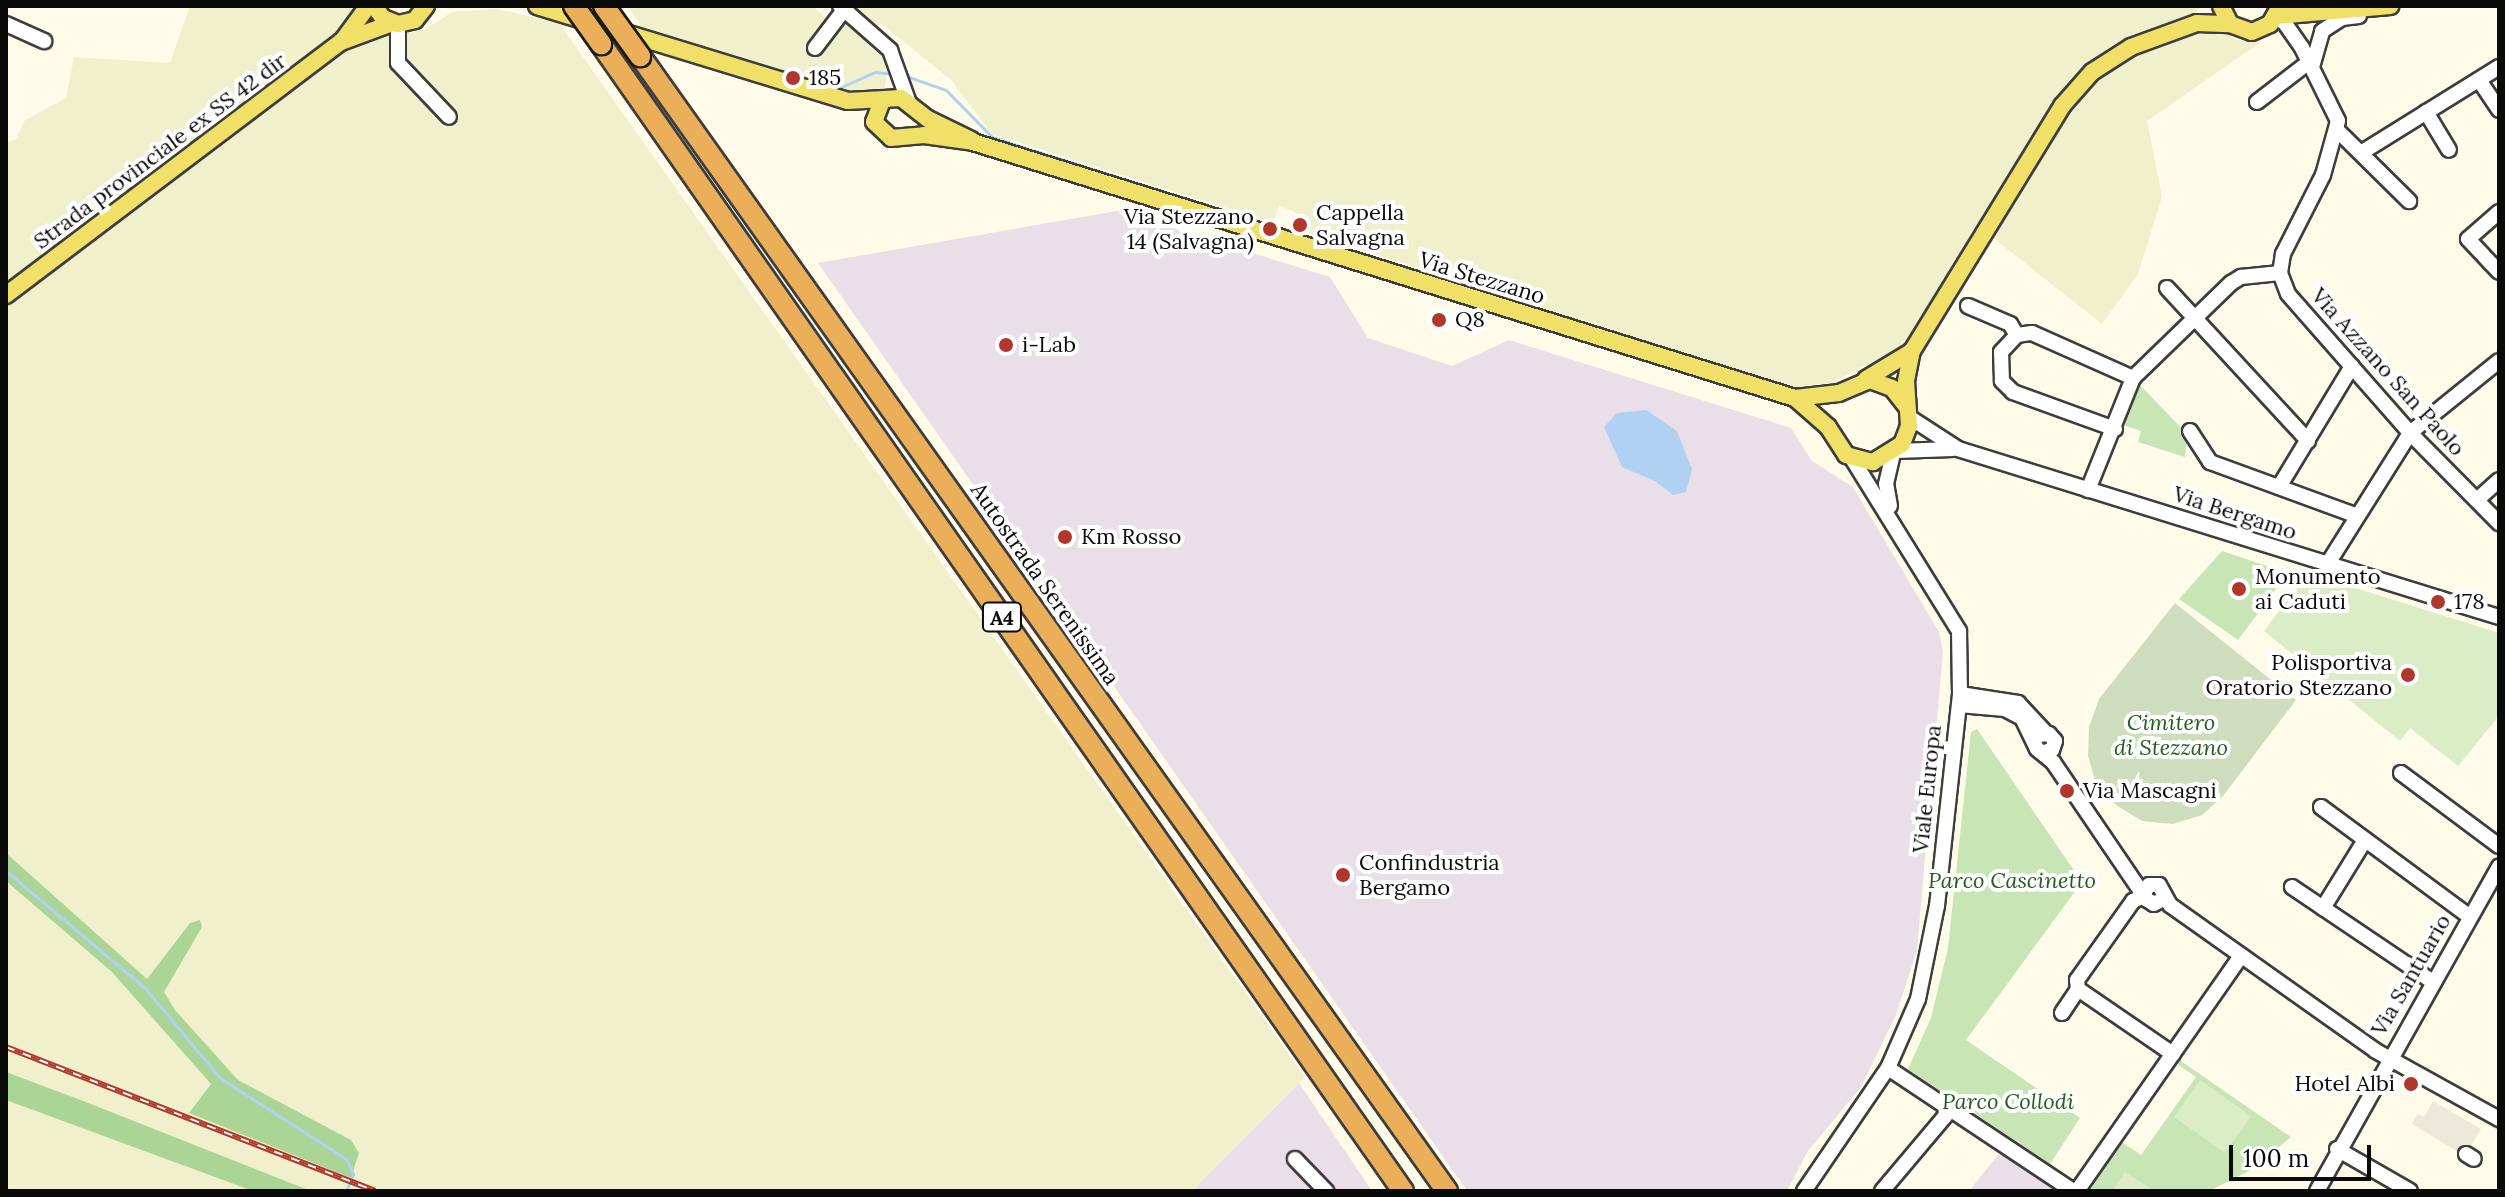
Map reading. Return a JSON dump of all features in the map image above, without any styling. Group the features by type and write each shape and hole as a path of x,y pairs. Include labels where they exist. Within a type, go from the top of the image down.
{"highway":[{"name":"A4","path":"574,6 1403,1191"},
{"name":"Autostrada Serenissima","path":"604,6 1447,1191"}],"main road":[{"name":"Strada provinciale ex SS 42 dir","path":"6,295 341,42 368,6"},
{"path":"374,6 395,24 415,20 428,6"},
{"name":"Via Stezzano","path":"537,6 848,101 884,100 910,104 928,119 973,142"},
{"path":"2197,23 2214,6"},
{"path":"2221,6 2230,24"},
{"path":"2197,23 2230,24 2246,31 2273,17 2392,6"},
{"name":"Via Stezzano","path":"1907,411 1912,351 2062,106 2105,61 2197,23"},
{"name":"Strada provinciale ex SS 42 dir","path":"341,42 395,24"},
{"name":"Via Stezzano","path":"807,90 874,122 884,136 897,139 924,135 973,142 1795,398 1839,393 1912,351"},
{"path":"874,122 884,100"},
{"path":"897,139 915,123 910,104"},
{"path":"1853,460 1873,462 1895,452 1906,436 1907,411 1885,384 1862,381"},
{"path":"1828,427 1839,393"},
{"name":"Via Stezzano","path":"1795,398 1828,427 1839,450 1853,460"}],"street":[{"path":"2257,102 2311,65 2317,40 2329,24 2392,6"},
{"path":"815,48 843,7 890,50 898,80 910,104"},
{"path":"2088,490 2133,378 2241,277 2280,273 2283,254 2323,175 2338,131 2334,108 2289,32 2273,17"},
{"path":"6,24 44,41"},
{"path":"395,24 398,63 449,117"},
{"path":"2364,151 2499,67"},
{"path":"884,100 898,80"},
{"path":"2479,80 2499,110"},
{"path":"2426,112 2449,150"},
{"path":"2338,131 2364,151 2409,201"},
{"path":"2499,212 2468,239 2499,272"},
{"name":"Via Azzano San Paolo","path":"2280,273 2288,294 2410,433 2499,523"},
{"path":"2167,288 2308,441"},
{"path":"1968,306 2010,324 2017,335"},
{"path":"2115,429 2013,392 2002,381 1999,366 2001,352 2017,335 2032,333 2133,378"},
{"path":"2327,565 2355,515 2410,433 2499,361"},
{"path":"2279,487 2352,366"},
{"name":"Via Bergamo","path":"1907,411 1958,449 2499,617"},
{"path":"2190,431 2210,462 2355,515"},
{"name":"Via Bergamo","path":"1895,452 1958,449"},
{"path":"1895,452 1886,484 1896,522"},
{"path":"1853,460 1896,522"},
{"path":"2478,499 2499,480"},
{"name":"Viale Europa","path":"1804,1191 1888,1068 1918,999 1937,906 1959,699 1959,631 1896,522"},
{"path":"1959,699 2018,703 2151,903 2163,899 2388,1059 2499,1119"},
{"path":"2401,773 2499,846"},
{"path":"2321,807 2470,917"},
{"path":"2323,908 2365,840"},
{"name":"Via Santuario","path":"2317,1191 2337,1149 2470,917 2493,888 2499,867"},
{"path":"2292,887 2433,982"},
{"path":"2062,1013 2078,989 2077,980 2103,942 2144,893"},
{"path":"1888,1068 2075,1191 2241,956"},
{"path":"2078,989 2173,1054"},
{"path":"1882,1191 1951,1109"},
{"path":"2337,1149 2410,1191"},
{"path":"1295,1159 1326,1191"}],"shaded area":[{"path":"1117,211 1330,277 1368,338 1452,366 1509,340 1791,428 1812,461 1853,487 1939,632 1943,651 1917,950 1896,1015 1861,1087 1808,1151 1787,1191 1467,1191 818,263"},
{"path":"1299,1083 1372,1191 1192,1191"},
{"path":"2433,1101 2481,1129 2465,1156 2412,1124 2418,1114 2424,1117"},
{"path":"2011,1150 2075,1191 1969,1191 1998,1155"}],"green space":[{"path":"190,6 359,6 342,36 352,47 377,33 394,36 426,29 452,12 497,9 559,23 1305,1077 1192,1191 6,1191 6,143 16,139 25,120 66,98 74,57 170,63"},
{"path":"628,6 812,6 836,26 852,6 2202,6 2193,15 2201,30 2218,29 2237,40 2261,42 2147,121 2162,197 2138,274 2102,324 1992,237 1973,229 1905,345 1831,383 1792,387 1303,231 1308,219 1279,205 1274,223 992,134 951,80 881,23 864,41 888,62 885,89 859,99 643,29"},
{"path":"2141,386 2188,435 2185,457 2138,442 2141,431 2123,425 2134,389"},
{"path":"2222,551 2288,573 2238,640 2179,599"},
{"name":"Polisportiva Oratorio Stezzano","path":"2308,573 2499,633 2499,716 2458,766 2410,728 2400,741 2264,631"},
{"name":"Cimitero di Stezzano","path":"2175,603 2296,700 2223,796 2202,815 2173,824 2142,821 2116,805 2096,783 2088,756 2089,727 2099,699"},
{"name":"Parco Cascinetto","path":"1977,729 2082,882 1966,1040 2080,1118 2050,1164 1908,1069 1931,1018 1948,948 1971,732"},
{"path":"6,853 147,979 190,923 200,920 202,927 164,992 175,1010 238,1080 351,1140 359,1153 351,1178 189,1113 211,1084 112,972 6,881"},
{"name":"Parco Collodi","path":"2178,1059 2291,1137 2249,1171 2209,1191 2090,1191 2120,1141 2141,1155 2196,1077 2176,1063"},
{"path":"6,1072 311,1191 253,1191 6,1100"},
{"path":"2200,1080 2251,1116 2225,1153 2174,1117"},
{"path":"2125,1172 2154,1191 2118,1191 2114,1188"}],"water":[{"path":"1646,410 1677,431 1692,469 1686,492 1673,495 1655,481 1622,467 1604,427 1617,413"}],"waterway":[{"path":"839,88 875,72 895,74"},
{"path":"906,76 946,90 992,137 1269,225"},
{"path":"6,871 145,988 220,1078 346,1159 353,1174 346,1191"}],"railway":[{"path":"6,1047 375,1191"}],"place":[{"name":"185","path":"793,78"},
{"name":"Cappella Salvagna","path":"1300,225"},
{"name":"Via Stezzano 14 (Salvagna)","path":"1270,229"},
{"name":"Q8","path":"1439,320"},
{"name":"i-Lab","path":"1006,345"},
{"name":"Km Rosso","path":"1065,537"},
{"name":"Monumento ai Caduti","path":"2239,589"},
{"name":"178","path":"2438,602"},
{"name":"Polisportiva Oratorio Stezzano","path":"2408,675"},
{"name":"Via Mascagni","path":"2067,791"},
{"name":"Confindustria Bergamo","path":"1343,875"},
{"name":"Hotel Albi","path":"2411,1084"}]}
